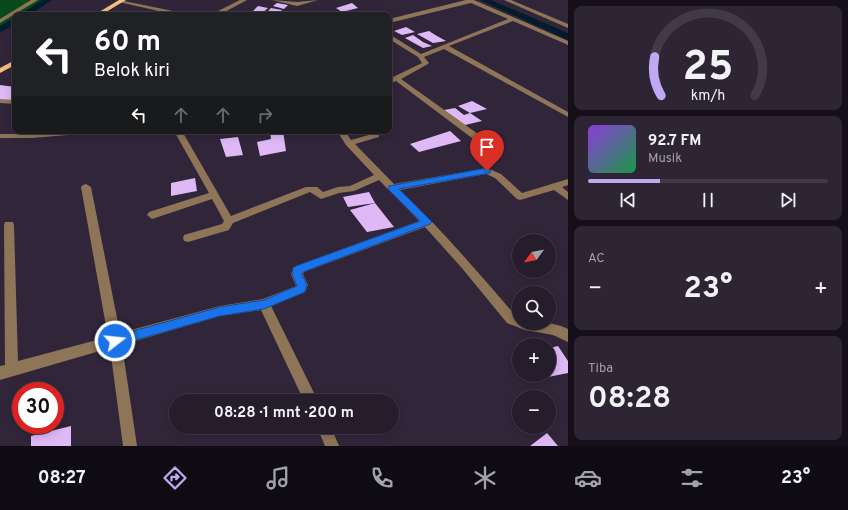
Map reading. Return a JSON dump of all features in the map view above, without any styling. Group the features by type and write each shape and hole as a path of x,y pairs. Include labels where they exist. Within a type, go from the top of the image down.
{"main road":[{"path":"102,12 122,1"},
{"path":"0,71 12,64"}],"street":[{"path":"15,12 35,0"},
{"path":"221,12 244,0"},
{"path":"275,0 297,4 315,0"},
{"path":"507,0 568,26"},
{"path":"122,1 170,12"},
{"path":"392,20 471,1 568,43"},
{"path":"0,21 12,14"},
{"path":"553,19 560,18"},
{"path":"420,56 513,19"},
{"path":"392,38 420,56 426,62 425,64 392,81"},
{"path":"444,46 568,115"},
{"path":"397,79 475,136"},
{"path":"0,101 12,102"},
{"path":"0,136 56,134"},
{"path":"180,134 229,221"},
{"path":"343,134 349,143 380,176 427,222 465,264 511,319 521,324 552,328 568,336"},
{"path":"349,143 376,135"},
{"path":"392,188 487,171 498,176 520,197 568,182"},
{"path":"188,238 225,226 229,221 309,189 314,189 321,196 338,190 351,189 380,176"},
{"path":"555,186 568,197"},
{"path":"86,187 115,341 130,446"},
{"path":"152,215 214,195"},
{"path":"9,225 6,371 220,311 264,304 301,289 302,285 297,274 297,271 300,269 427,222"},
{"path":"264,304 308,394"},
{"path":"327,434 332,446"}],"green space":[{"path":"0,0 46,0 26,12 12,12 12,21 0,28"}],"building":[{"path":"277,3 288,5 284,9 273,6"},
{"path":"352,3 358,8 342,12 336,8"},
{"path":"258,6 268,8 263,12 252,12"},
{"path":"271,8 282,10 280,12 267,12"},
{"path":"406,27 415,32 402,35 394,31"},
{"path":"429,31 446,41 433,43 417,34"},
{"path":"413,35 432,46 423,48 405,38"},
{"path":"0,85 12,87 12,101 0,100"},
{"path":"472,101 487,109 470,113 458,106"},
{"path":"455,108 464,115 470,113 482,121 465,125 444,110"},
{"path":"450,131 461,141 419,152 410,144"},
{"path":"270,134 283,134 286,151 260,156 257,142 271,139"},
{"path":"238,137 243,155 226,157 220,139"},
{"path":"195,178 197,191 171,196 171,183"},
{"path":"369,192 375,203 348,207 343,197"},
{"path":"375,203 394,227 367,232 350,210"},
{"path":"556,346 558,346 568,361 568,373 556,375"},
{"path":"71,426 71,446 31,446 31,436 39,434 64,434 64,428"},
{"path":"546,434 548,434 558,446 530,446"}],"waterway":[{"path":"29,12 48,0"},
{"path":"484,0 568,37"},
{"path":"0,30 12,22"}],"route":[{"path":"115,341 220,311 264,304 301,289 303,287 297,274 297,271 300,269 427,222 392,188 487,171"}]}
